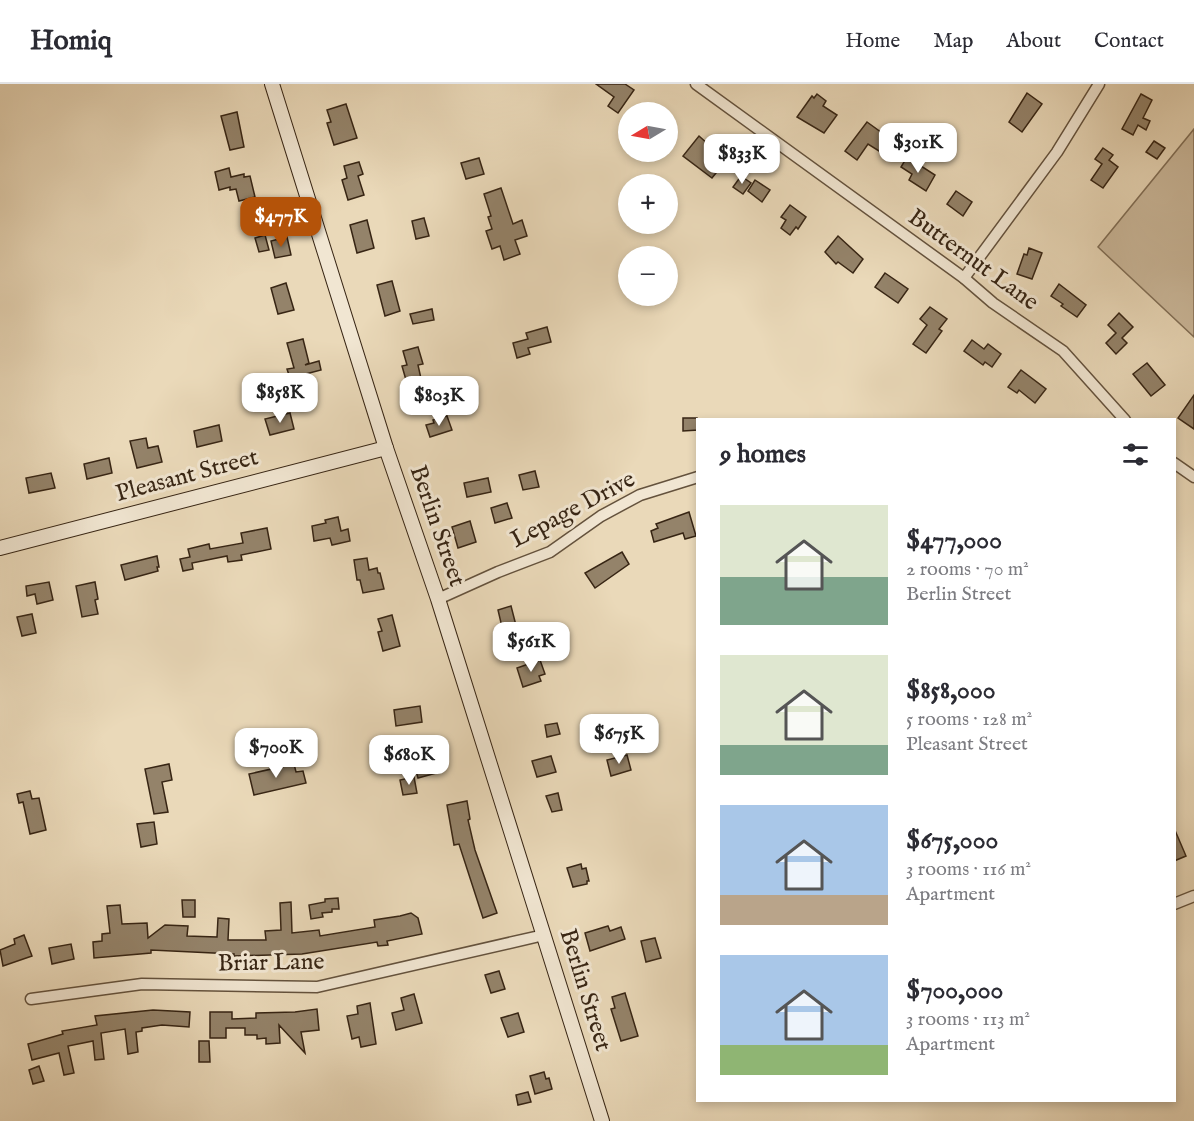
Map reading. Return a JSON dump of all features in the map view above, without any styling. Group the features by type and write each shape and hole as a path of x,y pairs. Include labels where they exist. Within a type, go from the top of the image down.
{"main road":[{"name":"Berlin Street","path":"272,84 386,448 438,599 602,1121"},
{"name":"Pleasant Street","path":"0,548 386,448"}],"street":[{"name":"Butternut Lane","path":"696,84 964,278 993,303 1063,351 1123,418"},
{"path":"964,278 1057,152 1099,84"},
{"path":"1176,464 1194,477"},
{"name":"Lepage Drive","path":"438,599 550,552 601,516 640,495 696,478"},
{"path":"1176,903 1194,896"},
{"name":"Briar Lane","path":"31,999 142,984 317,987 544,935"}],"shaded area":[{"path":"1194,129 1194,337 1098,247"}],"building":[{"path":"596,84 625,84 634,90 626,102 618,102 618,113 608,106 614,97"},
{"path":"1027,93 1042,104 1022,132 1009,122"},
{"path":"817,94 826,101 823,106 837,115 824,133 797,117 812,96 814,98"},
{"path":"1141,94 1152,100 1143,118 1150,121 1146,130 1138,125 1133,135 1122,129"},
{"path":"346,104 357,138 334,145 327,123 331,122 327,110"},
{"path":"237,112 244,147 230,150 221,116"},
{"path":"867,122 889,138 879,151 868,144 857,160 845,151"},
{"path":"699,136 708,144 705,148 724,163 712,178 683,156"},
{"path":"1154,141 1165,148 1157,159 1146,152"},
{"path":"1103,148 1113,155 1109,160 1118,167 1103,188 1091,180 1102,164 1095,159"},
{"path":"907,157 935,175 926,191 909,180 912,174 901,167"},
{"path":"479,158 484,174 466,179 461,163"},
{"path":"359,162 363,174 358,176 364,195 348,200 342,180 347,178 344,166"},
{"path":"229,168 231,177 244,174 244,177 250,176 255,197 239,201 236,189 230,190 230,187 219,190 215,172"},
{"path":"741,176 751,183 743,194 733,187"},
{"path":"755,180 770,190 762,202 748,191"},
{"path":"501,188 513,224 522,220 527,236 515,240 520,254 504,260 500,246 492,249 486,231 492,229 488,217 491,216 484,194"},
{"path":"956,191 972,202 963,216 947,204"},
{"path":"790,205 806,217 798,229 796,227 790,235 781,228 786,220 781,217"},
{"path":"424,218 429,236 416,239 412,221"},
{"path":"367,220 374,248 357,253 350,225"},
{"path":"265,235 269,250 259,252 255,238"},
{"path":"838,236 863,259 853,273 838,262 836,264 825,252"},
{"path":"287,237 291,255 275,258 271,241"},
{"path":"1029,248 1042,253 1032,279 1017,274 1024,254 1027,255"},
{"path":"885,273 908,289 898,303 875,287"},
{"path":"392,281 400,311 385,316 377,285"},
{"path":"286,283 294,310 278,314 271,288"},
{"path":"1059,284 1086,305 1077,317 1051,296"},
{"path":"930,307 947,319 939,329 942,331 926,353 913,344 927,325 920,319"},
{"path":"432,309 434,320 413,324 410,314"},
{"path":"1119,313 1133,327 1122,338 1127,343 1116,354 1106,343 1116,333 1108,325"},
{"path":"547,327 551,342 528,348 530,354 517,358 513,343 528,339 526,333"},
{"path":"303,339 309,363 305,365 319,361 321,370 290,378 287,369 294,368 287,343"},
{"path":"972,340 984,349 988,344 1001,354 992,367 985,362 983,365 964,351"},
{"path":"418,347 423,364 418,365 422,383 408,387 402,366 407,365 403,351"},
{"path":"1147,363 1165,385 1151,396 1133,374"},
{"path":"1021,370 1046,389 1035,403 1019,390 1017,393 1008,387"},
{"path":"1194,395 1194,429 1178,418"},
{"path":"290,413 294,429 270,435 265,419"},
{"path":"447,416 452,430 430,437 426,425 434,423 433,420"},
{"path":"683,418 696,418 696,430 683,431"},
{"path":"219,425 222,441 197,447 194,431"},
{"path":"146,438 148,448 158,446 162,462 137,468 130,441"},
{"path":"109,458 112,473 87,479 84,464"},
{"path":"535,471 539,487 523,490 519,475"},
{"path":"51,473 55,488 29,493 26,478"},
{"path":"488,478 491,492 467,497 464,483"},
{"path":"507,503 512,518 495,523 491,508"},
{"path":"689,512 696,536 685,539 683,533 654,542 651,531 658,528 656,524"},
{"path":"338,517 341,531 348,529 350,541 332,545 330,538 314,541 312,526"},
{"path":"470,521 476,542 458,548 452,527"},
{"path":"267,528 271,549 241,555 242,560 228,562 227,556 192,563 193,569 183,571 180,559 190,557 188,549 209,544 210,549 243,543 241,533"},
{"path":"622,552 629,564 595,588 585,573"},
{"path":"157,556 158,571 125,580 121,565"},
{"path":"367,558 369,570 377,568 380,573 384,589 363,593 360,580 357,580 354,560"},
{"path":"49,582 53,600 37,604 35,594 27,596 26,586"},
{"path":"95,582 98,614 82,617 76,586"},
{"path":"511,606 520,641 506,644 498,610"},
{"path":"32,614 36,633 22,636 17,617"},
{"path":"392,615 400,646 383,651 378,632 382,631 378,619"},
{"path":"540,660 545,674 539,676 541,681 523,687 517,668"},
{"path":"420,706 422,722 396,726 394,710"},
{"path":"557,723 560,734 547,737 545,725"},
{"path":"433,746 440,772 418,778 411,751"},
{"path":"627,755 631,770 611,776 607,760"},
{"path":"551,756 556,772 537,777 532,761"},
{"path":"169,764 172,780 162,782 168,812 154,814 145,769"},
{"path":"294,764 296,772 303,771 306,783 254,795 249,774"},
{"path":"414,777 417,793 403,795 400,780"},
{"path":"30,791 32,799 39,798 46,830 30,834 23,802 19,803 17,794"},
{"path":"558,793 562,810 552,812 546,796"},
{"path":"467,801 470,819 468,820 475,850 497,913 483,918 459,844 454,845 447,805"},
{"path":"154,822 157,844 141,847 137,824"},
{"path":"1176,833 1186,856 1176,860"},
{"path":"581,864 582,869 586,868 589,881 587,884 573,887 567,868"},
{"path":"338,898 339,909 332,909 332,912 322,913 323,917 311,919 309,905 325,902 325,899"},
{"path":"182,900 195,900 195,917 183,917"},
{"path":"291,902 292,933 319,930 320,936 375,927 374,920 411,913 418,918 422,934 387,941 388,945 378,946 377,942 302,954 234,956 234,954 151,950 151,953 94,958 93,942 102,941 102,934 110,933 107,906 120,905 122,924 147,923 148,938 165,925 188,926 187,936 217,937 218,918 229,919 228,940 266,940 265,931 281,930 280,903"},
{"path":"608,926 610,931 621,927 625,939 590,951 585,933"},
{"path":"24,935 32,956 3,966 0,950 15,944 14,939"},
{"path":"655,938 661,958 646,962 641,941"},
{"path":"71,944 74,959 52,964 49,948"},
{"path":"499,971 505,989 491,993 485,975"},
{"path":"625,993 638,1036 621,1041 611,1009 615,1008 612,997"},
{"path":"414,994 422,1023 396,1030 392,1013 404,1010 401,998"},
{"path":"370,1003 376,1044 361,1047 359,1037 352,1039 347,1016 358,1014 357,1006"},
{"path":"317,1009 319,1030 301,1032 305,1053 279,1025 280,1043 266,1044 266,1038 257,1039 257,1035 245,1035 245,1028 226,1028 226,1038 210,1038 210,1012 232,1012 232,1019 256,1018 256,1013"},
{"path":"153,1010 190,1012 189,1027 162,1025 142,1028 142,1031 136,1032 138,1052 128,1054 125,1029 101,1033 104,1059 95,1060 93,1041 68,1046 74,1073 64,1075 59,1053 32,1060 28,1044 63,1034 62,1031 97,1025 95,1016"},
{"path":"518,1013 524,1032 508,1037 501,1018"},
{"path":"199,1041 209,1041 210,1062 199,1062"},
{"path":"39,1066 44,1081 33,1084 29,1070"},
{"path":"544,1072 546,1079 549,1078 552,1089 535,1094 530,1076"},
{"path":"528,1092 531,1102 518,1105 516,1095"}]}
